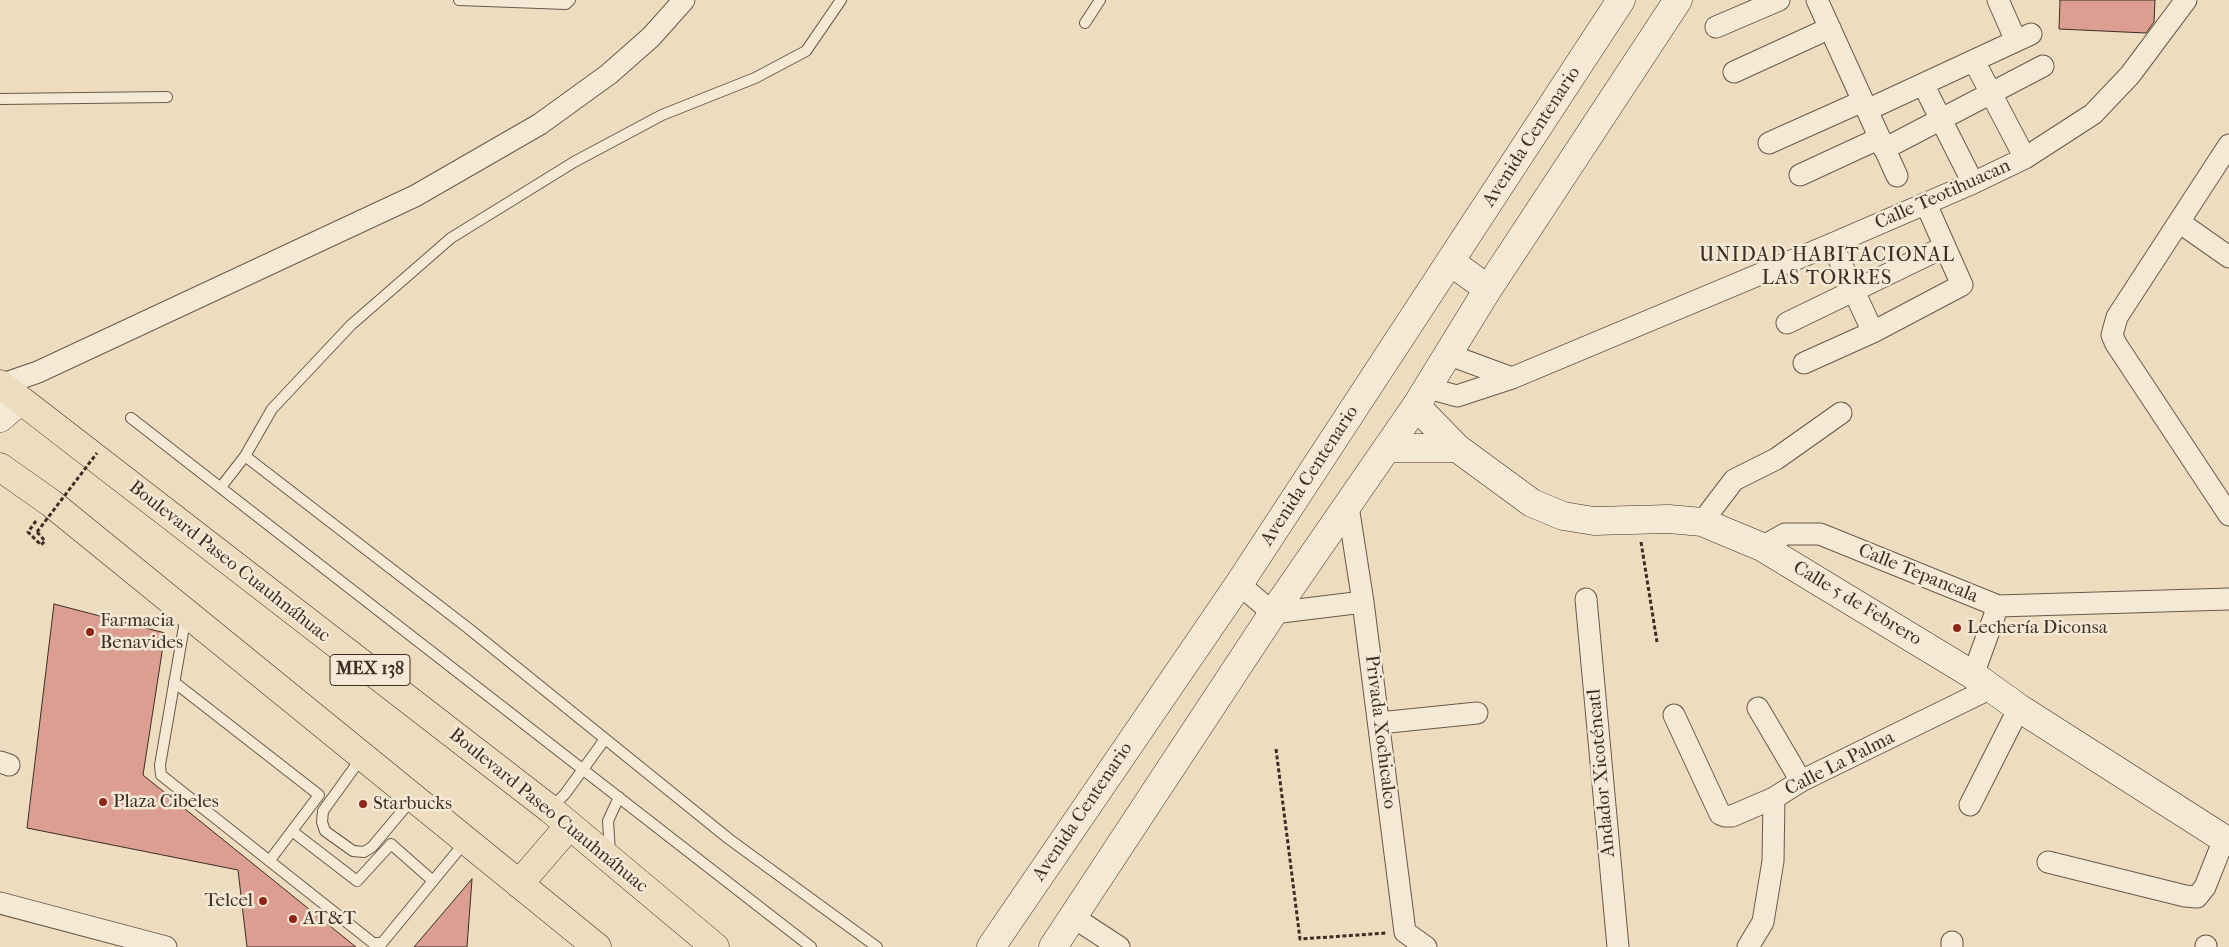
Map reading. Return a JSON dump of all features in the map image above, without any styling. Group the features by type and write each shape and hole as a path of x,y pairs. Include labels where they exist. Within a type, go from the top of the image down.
{"main road":[{"name":"Boulevard Paseo Cuauhnáhuac","path":"4,394 560,818 715,947"},
{"path":"0,467 51,503 597,947"},
{"path":"519,884 560,818"}],"street":[{"path":"4,394 38,372 415,196 532,129 609,74 651,37 684,0"},
{"name":"Avenida Centenario","path":"991,947 1239,584 1621,0"},
{"path":"1053,947 1273,613 1422,397 1488,289 1678,0"},
{"path":"1716,27 1779,0"},
{"path":"1817,0 1897,176"},
{"path":"1769,143 1923,84 2024,37 1998,0"},
{"name":"Calle Teotihuacan","path":"1422,397 1457,396 1512,378 1926,204 2025,158 2093,114 2130,75 2186,0"},
{"path":"1734,72 1830,28"},
{"path":"1974,61 2025,158"},
{"path":"1800,175 1940,120 2043,66"},
{"path":"1923,84 1974,183"},
{"path":"2229,145 2117,316 2112,335 2116,344 2229,515"},
{"path":"1804,363 1874,332 1962,286 1926,204"},
{"path":"2179,222 2229,257"},
{"path":"1832,244 1852,290 1874,332"},
{"path":"1788,323 1944,246"},
{"path":"1451,262 1488,289"},
{"path":"1447,354 1512,378"},
{"name":"Calle 5 de Febrero","path":"1422,397 1456,448 1532,503 1563,516 1594,521 1669,518 1702,522 1762,546 1982,682 2019,708 2226,841"},
{"path":"1702,522 1734,480 1776,459 1841,413"},
{"path":"1388,448 1456,448"},
{"name":"Privada Xochicalco","path":"1348,506 1363,602 1405,932"},
{"name":"Calle Tepancala","path":"1762,546 1785,534 1820,534 1998,606 2229,599"},
{"path":"1239,584 1273,613 1363,602"},
{"name":"Andador Xicoténcatl","path":"1586,599 1618,947"},
{"path":"1982,682 1998,606"},
{"name":"Calle La Palma","path":"1748,947 1763,922 1773,861 1774,798 1801,781 1982,682"},
{"path":"1758,708 1801,781"},
{"path":"1970,805 2019,708"},
{"path":"1379,723 1477,713"},
{"path":"1674,715 1720,814 1732,816 1774,798"},
{"path":"2048,862 2185,896 2198,897 2206,887 2226,841"},
{"path":"0,903 104,939 166,947"},
{"path":"1073,917 1119,947"},
{"path":"1405,932 1426,947"}],"lane":[{"path":"459,0 566,4 570,0"},
{"path":"220,487 245,456 272,409 351,325 451,238 574,162 662,115 755,78 806,51 841,0"},
{"path":"1086,23 1100,0"},
{"path":"0,99 167,97"},
{"path":"131,418 811,947"},
{"path":"245,456 468,628 728,839 877,947"},
{"path":"186,613 160,765 161,775 373,943 382,943 466,841"},
{"path":"174,682 319,795 270,860"},
{"path":"560,818 583,769 605,739"},
{"path":"362,757 323,811 322,822 325,831 353,850 364,852 372,847 413,798"},
{"path":"610,858 608,820 619,797"},
{"path":"292,831 357,882 391,844 433,881"}],"path":[{"path":"28,532 41,545 45,541 37,532 97,453"},
{"path":"1638,520 1657,642"},
{"path":"1276,749 1300,939 1405,932"}],"building":[{"path":"2060,0 2155,0 2154,22 2146,33 2059,29"},
{"name":"Plaza Cibeles","path":"54,604 165,633 143,775 356,947 247,947 238,870 27,828"},
{"path":"472,879 467,947 414,947"}],"place":[{"name":"Lechería Diconsa","path":"1957,628"},
{"name":"Farmacia Benavides","path":"90,632"},
{"name":"Plaza Cibeles","path":"103,802"},
{"name":"Starbucks","path":"363,804"},
{"name":"Telcel","path":"263,901"},
{"name":"AT&T","path":"293,919"}],"district":[{"name":"UNIDAD HABITACIONAL LAS TORRES","path":"1827,268"}]}
